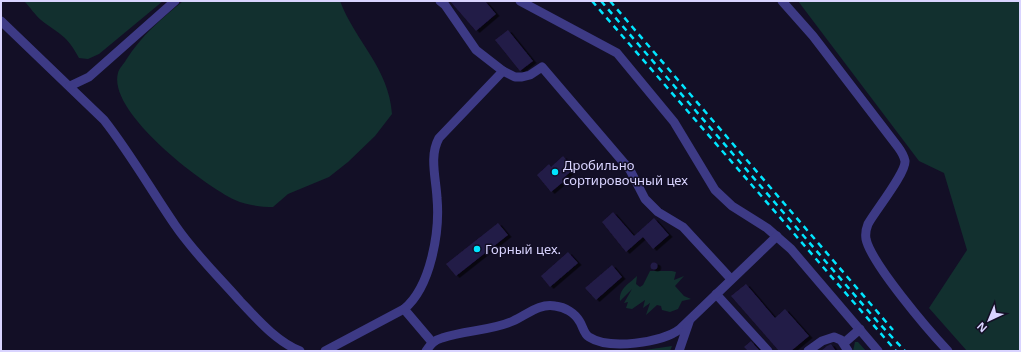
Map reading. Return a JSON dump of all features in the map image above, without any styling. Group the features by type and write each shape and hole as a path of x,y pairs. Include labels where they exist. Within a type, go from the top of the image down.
{"lane":[{"path":"70,86 89,77 175,1"},
{"path":"440,1 445,5 476,50 503,71 515,77 522,77 530,75 542,67 630,170 645,199 658,212 683,227 731,279"},
{"path":"520,1 617,53 674,122 715,190 732,206 777,236 791,249 878,351"},
{"path":"782,1 813,36 901,152 905,162 904,168 872,217 865,232 866,240 877,262 915,313 948,351"},
{"path":"1,21 104,120 118,137 176,226 200,257 262,324 287,344 300,351"},
{"path":"325,351 404,309 417,296 423,283 436,238 438,199 434,156 435,146 439,138 503,71"},
{"path":"426,351 432,342 442,338 501,326 546,305 562,307 570,311 580,321 588,337 603,342 640,342 658,340 676,333 690,321 731,279 777,236"},
{"path":"716,294 768,351"},
{"path":"404,309 432,342"},
{"path":"679,351 690,321"},
{"path":"808,351 830,338 838,338 846,347 860,329"}],"green space":[{"path":"24,1 163,1 99,54 88,59 79,58 71,44 39,18"},
{"path":"183,1 340,1 346,15 385,83 390,98 392,114 375,136 348,162 329,177 288,194 273,207 264,207 244,203 220,192 181,164 160,146 127,107 119,89 118,73 132,51 152,28"},
{"path":"798,1 1020,1 1020,351 967,351 929,308 967,250 944,173 919,161"},
{"path":"650,271 676,272 674,280 684,276 675,286 684,296 691,299 682,301 678,309 670,312 662,310 661,306 657,305 646,315 650,303 643,308 645,300 632,309 626,308 628,302 624,303 632,289 620,301 623,289 637,276 636,284 640,287 643,285"},
{"path":"855,342 858,342 866,351 853,351"},
{"path":"672,346 670,351 638,351"}],"building":[{"path":"450,1 485,1 496,14 476,31"},
{"path":"508,30 533,61 520,71 495,40"},
{"name":"Дробильно сортировочный цех","path":"563,156 574,169 562,179 563,182 551,192 537,175 549,164 551,167"},
{"path":"613,212 634,236 654,218 669,235 653,249 643,237 626,252 602,222"},
{"name":"Горный цех.","path":"498,223 508,235 456,276 446,264"},
{"path":"568,252 578,263 550,287 541,276"},
{"path":"654,262 657,263 657,269 654,270 651,269 650,266 651,263"},
{"path":"612,265 622,277 596,300 585,288"},
{"path":"746,284 775,318 785,309 809,336 791,351 779,351 731,296"},
{"path":"751,341 760,351 748,351 744,347"},
{"path":"831,344 836,351 821,351 827,346"}],"railway":[{"path":"592,1 896,351"},
{"path":"601,1 877,321 905,351"},
{"path":"610,1 893,330"}],"place":[{"name":"Дробильно сортировочный цех","path":"555,172"},
{"name":"Горный цех.","path":"477,249"}]}
